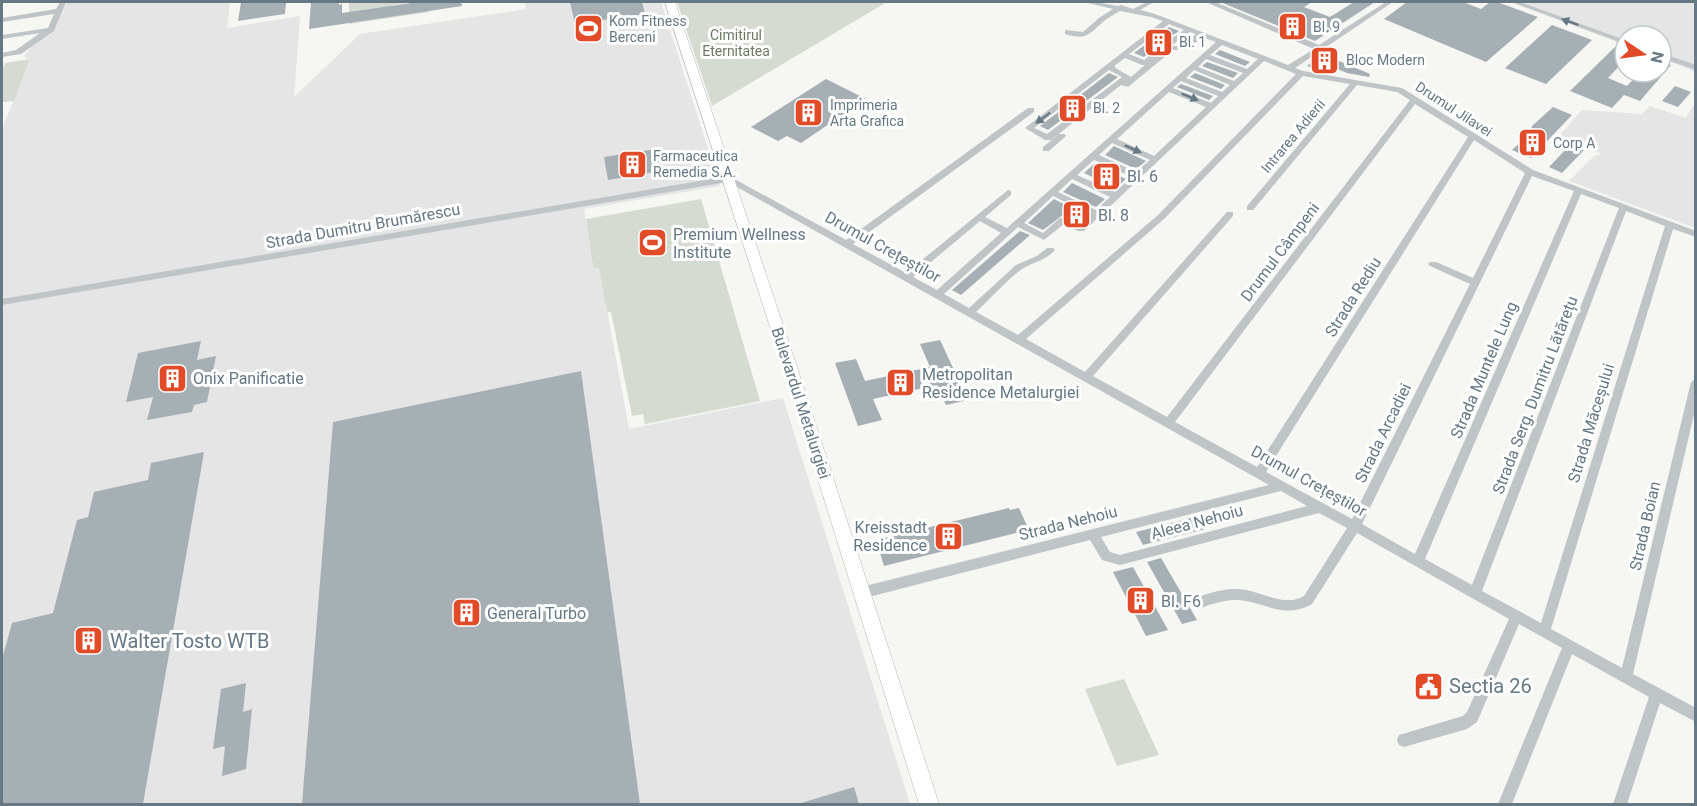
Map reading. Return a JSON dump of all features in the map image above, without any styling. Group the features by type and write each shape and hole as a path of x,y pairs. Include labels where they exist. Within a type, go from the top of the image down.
{"main road":[{"name":"Bulevardul Metalurgiei","path":"670,2 929,804"}],"street":[{"path":"2,55 18,52 51,29 63,2"},
{"path":"937,295 1218,44 1189,29 1136,10 1087,2"},
{"path":"1136,10 1151,2"},
{"path":"1210,2 1319,48"},
{"path":"1288,69 1390,2"},
{"path":"1515,2 1613,38"},
{"path":"1068,32 1076,35 1088,34 1094,30 1097,23 1121,8"},
{"path":"2,20 59,11"},
{"path":"1108,68 1127,77 1048,138 1029,128 1168,21"},
{"path":"2,37 51,29"},
{"path":"1124,55 1145,63 1189,29"},
{"path":"1046,149 1171,48 1184,48 1201,34"},
{"name":"Drumul Jilavei","path":"1218,44 1260,61 1300,73 1393,88 1415,99 1530,172 1695,234"},
{"path":"1205,56 1247,72"},
{"path":"1673,60 1695,68"},
{"path":"1017,223 1044,237 1063,220 1081,229 1260,61"},
{"path":"1192,67 1235,84"},
{"path":"1018,340 1161,217 1300,73"},
{"path":"1180,78 1223,95"},
{"name":"Intrarea Adierii","path":"1250,208 1356,82"},
{"path":"1168,89 1211,106"},
{"name":"Drumul Câmpeni","path":"1168,423 1415,99"},
{"path":"846,245 1031,110"},
{"name":"Strada Rediu","path":"1259,472 1472,137"},
{"path":"1111,140 1155,159"},
{"path":"1093,156 1137,176"},
{"name":"Strada Arcadiei","path":"1196,603 1235,593 1273,603 1295,606 1303,604 1356,526 1530,172"},
{"path":"1071,175 1116,196"},
{"name":"Drumul Crețeștilor","path":"729,179 1695,716"},
{"name":"Strada Dumitru Brumărescu","path":"2,302 729,179"},
{"name":"Strada Muntele Lung","path":"1418,561 1578,191"},
{"path":"1052,192 1097,214"},
{"path":"906,278 1008,193"},
{"name":"Strada Serg. Dumitru Lătărețu","path":"1475,594 1623,208"},
{"path":"1086,377 1230,214"},
{"path":"979,217 1007,232"},
{"name":"Strada Măceșului","path":"1544,632 1670,225"},
{"path":"969,313 1019,267 1040,258 1050,250"},
{"path":"1433,264 1475,283"},
{"name":"Strada Boian","path":"1626,678 1695,382"},
{"name":"Strada Nehoiu","path":"861,593 1283,486"},
{"name":"Aleea Nehoiu","path":"1093,534 1102,553 1120,560 1322,507"},
{"path":"1404,740 1467,722 1472,717 1516,616"},
{"path":"1505,804 1569,646"},
{"path":"1620,804 1656,694"}],"shaded area":[{"path":"66,2 230,2 227,28 300,16 294,97 360,34 526,9 525,2 661,2 720,186 584,209 593,266 599,267 629,429 783,398 910,804 2,804 2,129 30,60 24,56 37,41 55,29"},
{"path":"1510,2 1695,2 1695,72 1673,63 1673,24 1613,24 1613,41"},
{"path":"1695,102 1695,228 1569,181 1594,156 1602,154 1559,136 1582,110 1642,114 1650,106 1686,118"}],"green space":[{"path":"349,2 418,2 392,5 392,8 428,2 429,12 349,24"},
{"name":"Cimitirul Eternitatea","path":"677,2 887,2 712,106"},
{"path":"30,59 14,101 2,102 2,72 5,63"},
{"path":"701,199 760,401 645,424 643,414 632,416 611,312 607,312 599,268 593,267 586,219"},
{"path":"1124,679 1159,755 1117,766 1085,689"}],"building":[{"path":"241,2 286,2 285,14 238,21"},
{"path":"311,2 339,2 339,5 342,4 342,13 418,2 461,2 462,6 309,29"},
{"path":"570,2 642,2 645,14 575,24"},
{"path":"1220,2 1312,2 1304,7 1330,17 1354,2 1375,2 1315,41"},
{"path":"1407,2 1463,2 1481,9 1490,2 1497,2 1538,17 1486,62 1384,19"},
{"path":"1552,25 1592,40 1546,84 1505,68"},
{"name":"Bl. 1","path":"1169,27 1179,31 1161,43 1160,49 1144,57 1134,53"},
{"path":"1613,49 1613,73 1608,78 1613,80 1613,84 1627,86 1629,84 1655,84 1640,101 1624,95 1612,108 1570,91"},
{"name":"Bl. 1","path":"1220,50 1250,62 1245,66 1215,54"},
{"name":"Bloc Modern","path":"1322,54 1370,74 1369,77 1347,73 1328,65 1320,71 1307,66"},
{"path":"1207,62 1238,73 1233,78 1202,66"},
{"path":"1109,73 1118,77 1048,130 1040,126"},
{"path":"1195,73 1225,85 1221,89 1190,77"},
{"name":"Imprimeria Arta Grafica","path":"826,79 866,99 801,143 787,136 778,141 751,127"},
{"path":"1181,84 1213,96 1209,100 1177,87"},
{"path":"1675,86 1691,92 1678,107 1662,101"},
{"path":"1553,107 1572,115 1531,158 1512,150 1534,129 1531,127"},
{"path":"1571,144 1584,150 1562,173 1549,167"},
{"path":"1114,146 1146,161 1136,169 1105,155"},
{"name":"Farmaceutica Remedia S.A.","path":"656,149 661,171 608,180 604,157"},
{"name":"Bl. 6","path":"1094,164 1126,179 1116,188 1084,173"},
{"path":"1072,183 1105,199 1096,207 1063,192"},
{"name":"Bl. 8","path":"1054,199 1087,216 1080,222 1063,215 1043,230 1028,223"},
{"path":"1020,231 1030,235 961,295 952,290"},
{"name":"Metropolitan Residence Metalurgiei","path":"940,340 968,400 946,405 937,385 873,399 882,420 858,426 835,363 856,359 865,381 930,367 920,344"},
{"name":"Onix Panificatie","path":"201,341 197,360 216,356 207,402 194,405 192,412 147,420 153,397 126,402 138,353"},
{"name":"General Turbo","path":"581,371 640,804 302,804 333,422"},
{"name":"Walter Tosto WTB","path":"204,452 143,804 2,804 2,659 12,623 53,613 77,520 88,517 94,492 148,480 151,463"},
{"name":"Kreisstadt Residence","path":"1009,508 1010,510 1019,508 1028,528 1019,530 1020,532 884,566 876,540"},
{"path":"1198,516 1205,529 1143,545 1136,532"},
{"path":"1161,558 1197,620 1182,624 1147,562"},
{"name":"Bl. F6","path":"1133,567 1168,630 1146,636 1113,572"},
{"name":"Walter Tosto WTB","path":"246,683 243,712 252,709 246,769 222,776 225,746 213,749 221,689"},
{"path":"854,787 859,804 801,804 801,803"}],"place":[{"name":"Bl. 9","path":"1292,27"},
{"name":"Kom Fitness Berceni","path":"588,29"},
{"name":"Bl. 1","path":"1158,42"},
{"name":"Bloc Modern","path":"1325,60"},
{"name":"Bl. 2","path":"1072,108"},
{"name":"Imprimeria Arta Grafica","path":"809,113"},
{"name":"Corp A","path":"1532,143"},
{"name":"Farmaceutica Remedia S.A.","path":"632,164"},
{"name":"Bl. 6","path":"1106,176"},
{"name":"Bl. 8","path":"1077,215"},
{"name":"Premium Wellness Institute","path":"652,243"},
{"name":"Onix Panificatie","path":"172,378"},
{"name":"Metropolitan Residence Metalurgiei","path":"901,383"},
{"name":"Kreisstadt Residence","path":"948,536"},
{"name":"Bl. F6","path":"1140,601"},
{"name":"General Turbo","path":"466,613"},
{"name":"Walter Tosto WTB","path":"89,641"},
{"name":"Sectia 26","path":"1428,686"}]}
